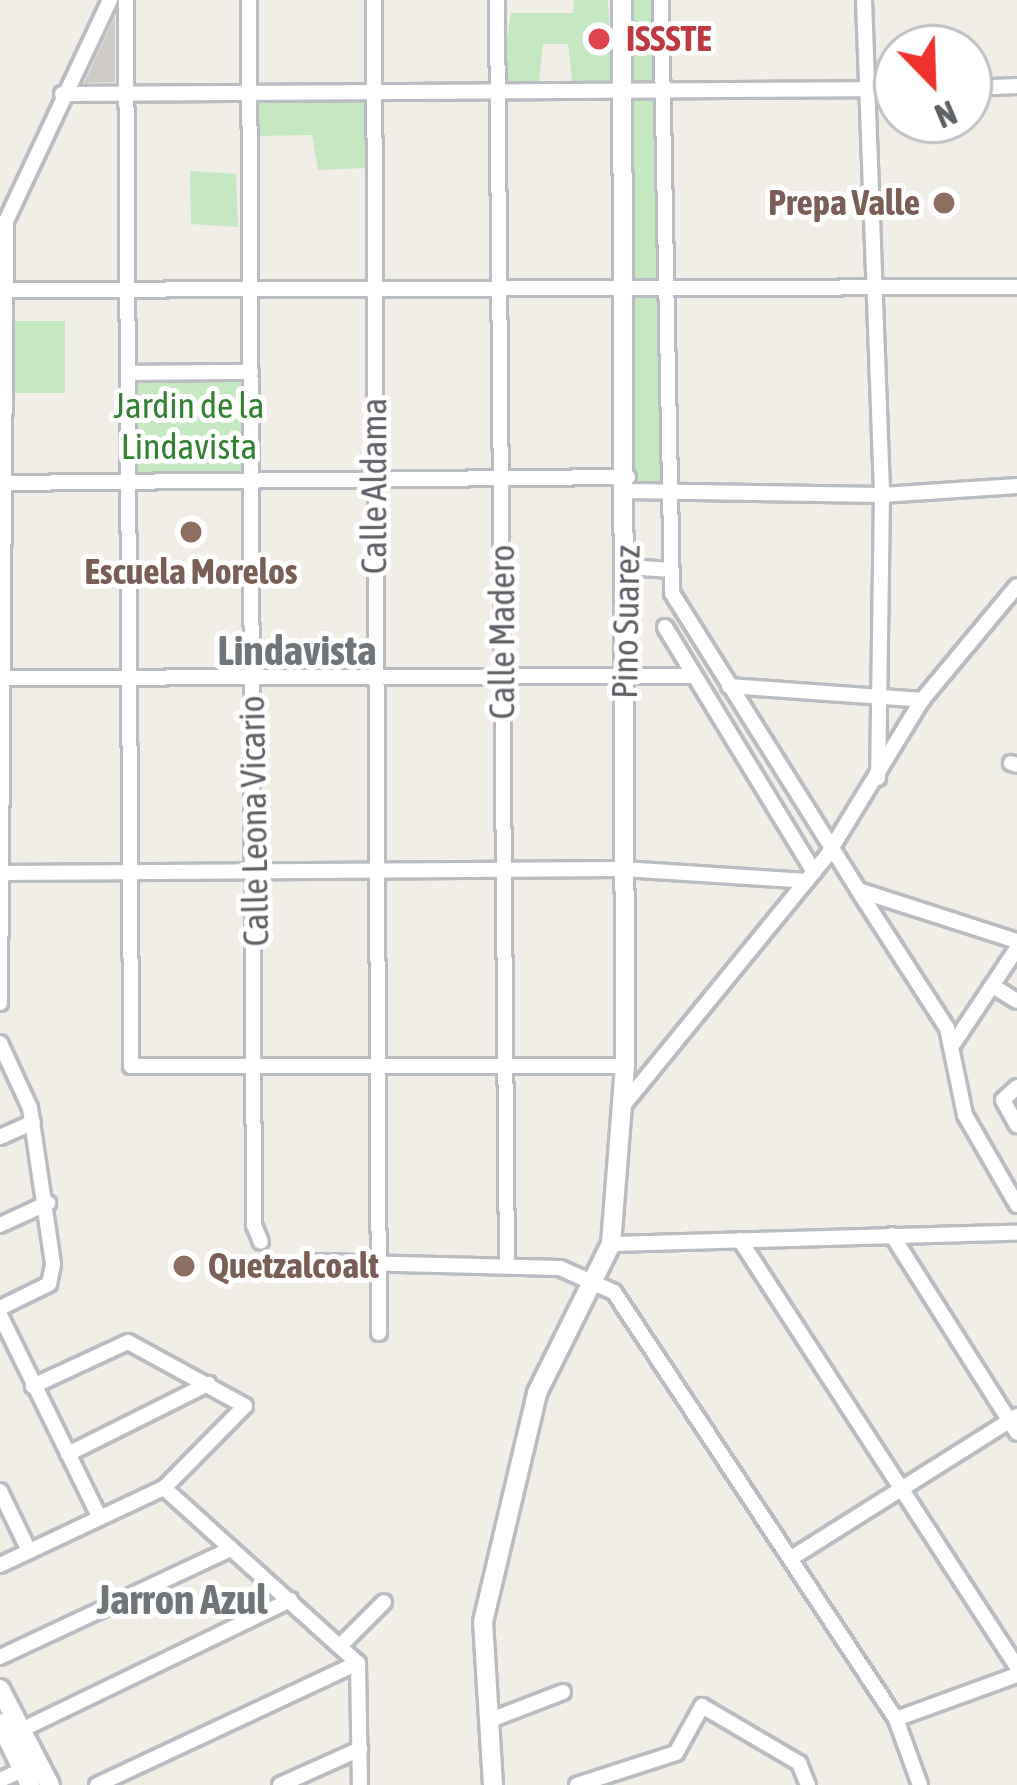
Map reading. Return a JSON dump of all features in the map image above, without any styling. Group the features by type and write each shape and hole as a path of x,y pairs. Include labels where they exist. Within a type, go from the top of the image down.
{"street":[{"path":"0,1003 2,290 10,202 110,0"},
{"path":"126,0 130,1066 625,1066"},
{"name":"Calle Leona Vicario","path":"249,0 253,872 259,1066 254,1225 261,1242"},
{"name":"Calle Aldama","path":"374,0 379,1333"},
{"name":"Calle Madero","path":"497,0 507,1264"},
{"name":"Pino Suarez","path":"493,1785 493,1719 483,1622 508,1487 536,1393 600,1282 611,1244 625,1066 622,869 628,286 622,0"},
{"path":"661,0 672,593 827,854 858,890 954,1043 965,1115 1017,1205"},
{"path":"864,0 882,495 878,778"},
{"path":"62,94 622,96 873,90"},
{"path":"2,290 628,286 875,291 1017,286"},
{"path":"128,373 251,372"},
{"path":"2,483 502,478 628,484 670,491 882,495 1017,486"},
{"path":"627,567 672,570"},
{"path":"622,1107 827,854 922,700 1010,604 1017,586"},
{"path":"665,627 810,876"},
{"path":"4,678 502,672 692,676"},
{"path":"729,686 879,692 922,700"},
{"path":"2,873 622,869 810,876"},
{"path":"858,890 1017,944 954,1043"},
{"path":"993,986 1017,1001"},
{"path":"1,1046 33,1122 48,1203 50,1284 0,1312 100,1518"},
{"path":"1017,1087 1003,1100 1017,1125"},
{"path":"0,1137 33,1122"},
{"path":"0,1225 48,1203"},
{"path":"611,1244 1017,1234"},
{"path":"793,1557 1014,1423 892,1235"},
{"path":"740,1240 1017,1671 896,1719"},
{"path":"318,1262 507,1264 600,1282 793,1557 896,1719 920,1785"},
{"path":"0,1565 164,1488 245,1406 128,1342 33,1386"},
{"path":"68,1454 208,1384"},
{"path":"164,1488 358,1663 360,1785"},
{"path":"0,1490 29,1551"},
{"path":"0,1657 231,1549"},
{"path":"9,1730 290,1600"},
{"path":"340,1646 384,1602"},
{"path":"97,1785 358,1663"},
{"path":"0,1689 26,1777 0,1780"},
{"path":"493,1719 563,1692"},
{"path":"577,1785 676,1753 702,1706 800,1763 808,1785"},
{"path":"9,1730 50,1785"},
{"path":"280,1785 360,1748"}],"green space":[{"path":"574,0 608,0 614,92 573,88 568,44 543,44 538,92 499,91 511,13 573,13"},
{"path":"622,0 661,0 661,491 622,491"},
{"path":"376,92 365,168 318,170 312,135 250,136 250,93"},
{"path":"190,171 236,174 238,227 191,224"},
{"path":"15,321 65,321 65,393 15,393"},
{"name":"Jardin de la Lindavista","path":"128,372 251,372 251,479 128,479"}],"building":[{"path":"115,16 115,82 84,83"}],"place":[{"name":"ISSSTE","path":"599,39"},
{"name":"Prepa Valle","path":"944,203"},
{"name":"Escuela Morelos","path":"191,532"},
{"name":"Quetzalcoalt","path":"184,1266"}],"district":[{"name":"Lindavista","path":"297,650"},
{"name":"Jarron Azul","path":"182,1599"}]}
